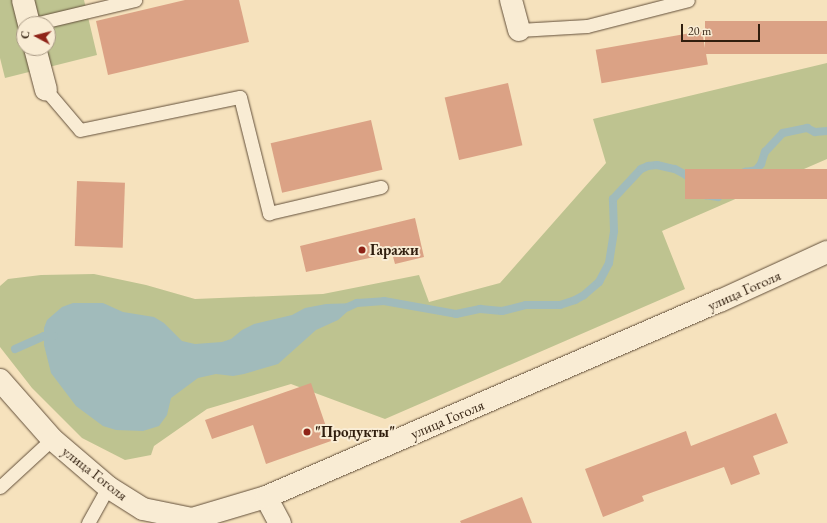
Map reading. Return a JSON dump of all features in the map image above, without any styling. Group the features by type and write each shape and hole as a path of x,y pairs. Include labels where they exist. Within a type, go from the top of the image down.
{"main road":[{"path":"23,0 27,16"},
{"path":"511,0 519,30"},
{"path":"37,56 46,90"},
{"name":"улица Гоголя","path":"0,380 52,439 108,487 143,509 192,519 266,497 720,301 827,252"},
{"path":"266,497 280,523"}],"lane":[{"path":"56,19 135,0"},
{"path":"519,30 587,26 688,0"},
{"path":"46,90 80,130 240,97 269,213 381,187"},
{"path":"0,487 52,439"},
{"path":"88,523 108,487"}],"green space":[{"path":"0,0 84,0 97,55 5,78 0,58"},
{"path":"827,63 827,159 662,231 685,289 385,419 291,384 207,409 154,446 151,455 125,460 82,438 32,388 0,347 0,286 8,279 41,275 94,274 146,285 195,299 323,294 419,275 429,302 500,283 606,163 593,119"}],"water":[{"path":"73,303 103,303 123,312 154,317 164,323 182,341 195,344 222,342 231,339 242,330 254,324 292,315 305,308 326,304 357,303 338,320 316,330 278,364 233,376 216,374 198,378 171,398 167,415 159,426 143,431 116,430 103,426 76,406 51,373 44,345 44,328 47,320 62,307"}],"building":[{"path":"185,0 239,0 249,42 108,75 96,21"},
{"path":"705,21 827,21 827,54 705,54"},
{"path":"702,31 708,64 602,83 596,50"},
{"path":"508,83 522,145 459,160 445,98"},
{"path":"371,120 382,170 282,193 271,143"},
{"path":"685,169 827,169 827,199 685,199"},
{"path":"77,181 125,183 123,248 75,246"},
{"name":"Гаражи","path":"415,218 424,257 395,264 392,253 306,272 300,246"},
{"path":"311,383 331,441 266,464 253,425 212,439 205,420"},
{"path":"776,413 788,443 753,456 760,474 731,485 724,467 642,496 644,501 603,517 585,469 686,431 691,446"},
{"path":"522,497 532,523 461,523 460,521"}],"waterway":[{"path":"348,307 357,303 384,301 456,314 480,309 502,311 526,305 560,305 575,300 584,295 599,282 609,263 614,231 613,199 641,169 648,166 657,165 675,169 686,175 705,195 718,197 735,178 745,172 756,170 761,164 765,152 783,133 807,128 815,132 827,131"},
{"path":"15,349 44,336 54,336"}],"place":[{"name":"Гаражи","path":"362,250"},
{"name":"\"Продукты\"","path":"307,432"}]}
